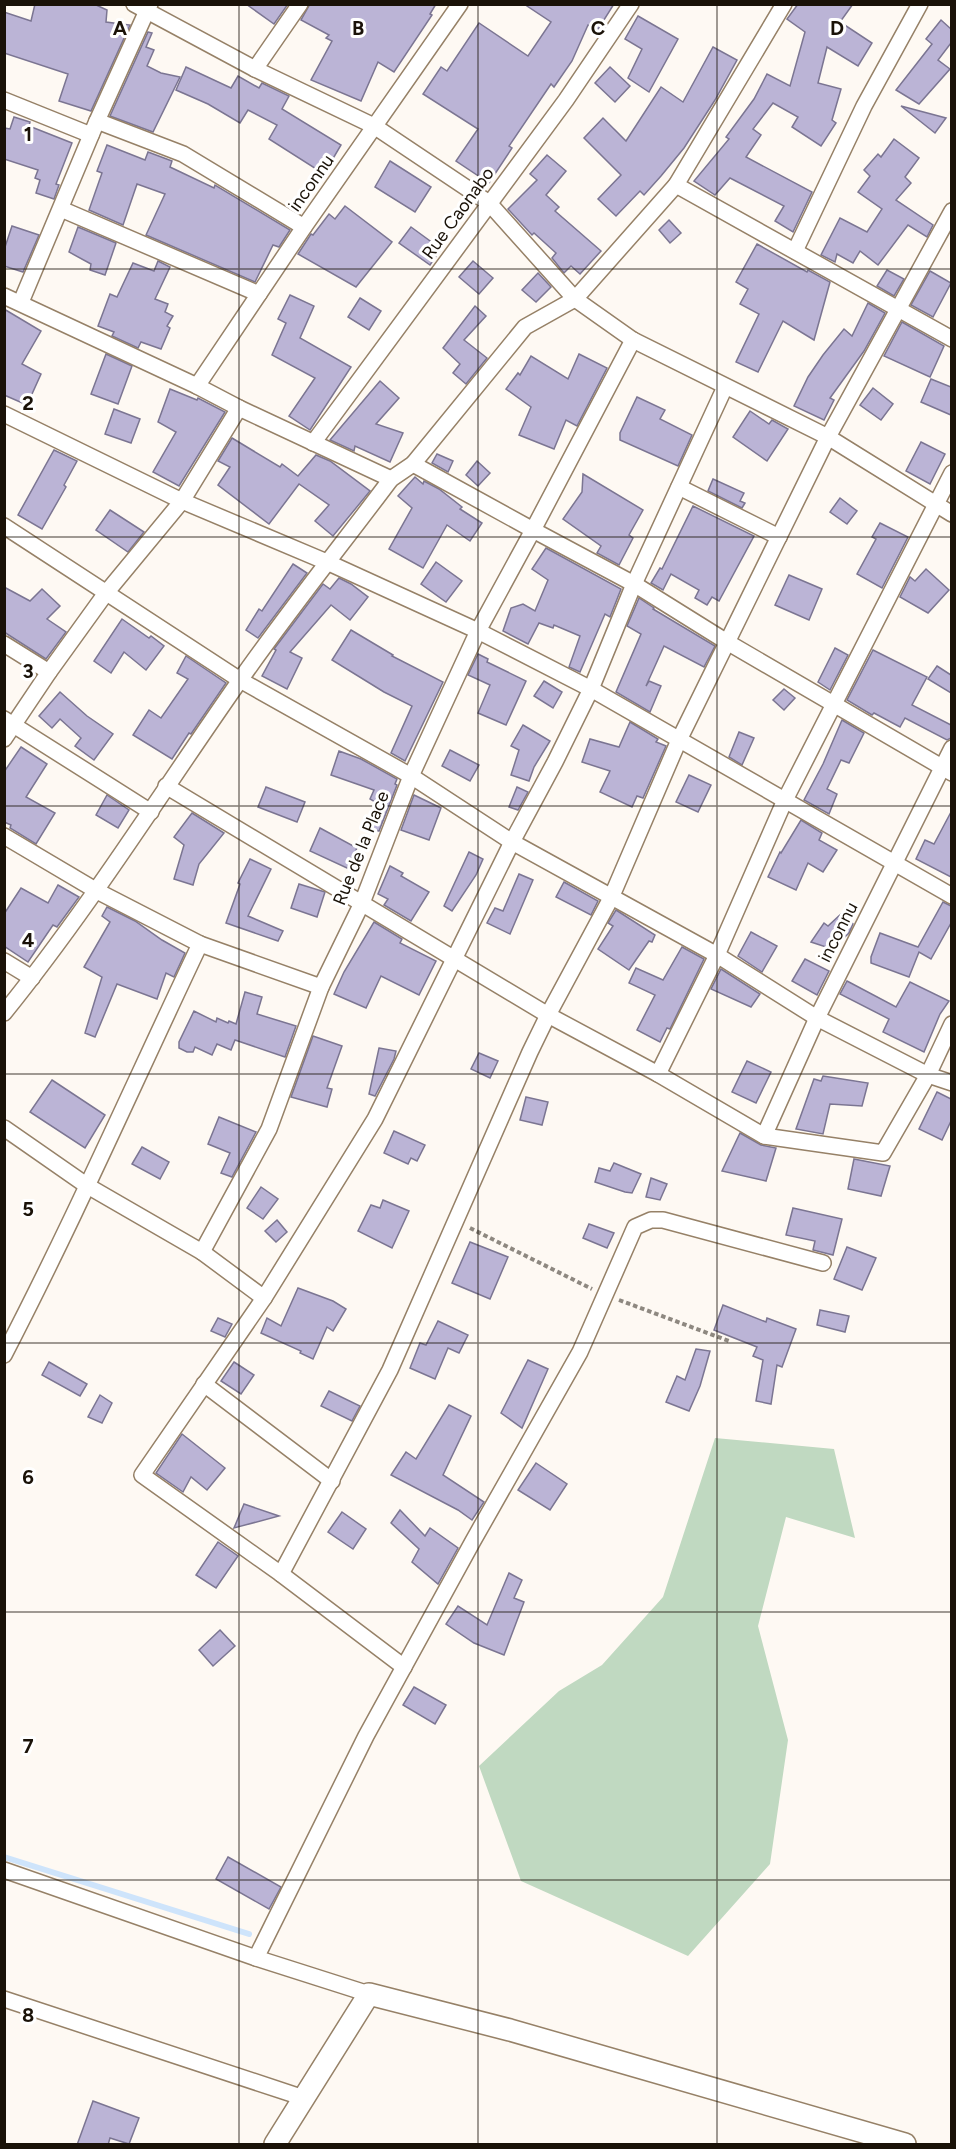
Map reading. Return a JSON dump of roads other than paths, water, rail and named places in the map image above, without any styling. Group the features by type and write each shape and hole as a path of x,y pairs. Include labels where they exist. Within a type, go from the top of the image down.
{"main road":[{"path":"275,2145 369,1994 510,2030 905,2145"}],"street":[{"path":"255,69 300,4"},
{"name":"inconnu","path":"197,386 304,227 460,4"},
{"name":"Rue Caonabo","path":"313,443 566,100 631,4"},
{"path":"4,1013 33,978 97,891 240,680 391,479 413,464 525,327 575,299 676,185 784,4"},
{"path":"795,251 864,106 920,4"},
{"path":"21,302 98,121 143,7 255,69 374,126 489,203 575,299 633,340 828,437 951,514"},
{"path":"4,100 91,135"},
{"path":"98,121 183,154 304,227"},
{"path":"676,185 951,339"},
{"path":"61,209 259,294"},
{"path":"281,1574 390,1370 548,1014 611,898 679,740 727,642 828,437 951,212"},
{"path":"4,296 21,302 391,479"},
{"name":"Rue de la Place","path":"202,1252 269,1130 321,987 362,903 411,776 478,631 633,340"},
{"path":"404,1667 281,1574 142,1475 264,1298 375,1119 591,688 634,584 725,387"},
{"path":"4,739 9,722 49,672 106,593 182,501 239,408"},
{"path":"4,414 182,501 328,562 478,631 591,688 951,896"},
{"path":"413,464 634,584 727,642 947,770"},
{"path":"658,1074 717,956 785,800 951,473"},
{"path":"679,487 779,537"},
{"path":"4,526 240,680 411,776 512,842 717,956 817,1018 928,1075 951,1083"},
{"path":"4,644 49,672"},
{"path":"9,722 151,812"},
{"name":"inconnu","path":"764,1136 817,1018 894,863 947,770 951,748"},
{"path":"166,786 455,960 764,1136 884,1153 928,1075 951,1024"},
{"path":"4,836 97,891 200,944 321,987"},
{"path":"4,1355 63,1238 200,944"},
{"path":"4,961 33,978"},
{"path":"4,1128 86,1185 202,1252 264,1298"},
{"path":"256,1958 366,1736 473,1540 580,1352 636,1227 651,1220 663,1220 823,1263"},
{"path":"204,1384 332,1481"},
{"path":"4,1870 256,1958 369,1994"},
{"path":"4,1999 304,2098"}],"waterway":[{"path":"4,1857 249,1934"}]}
